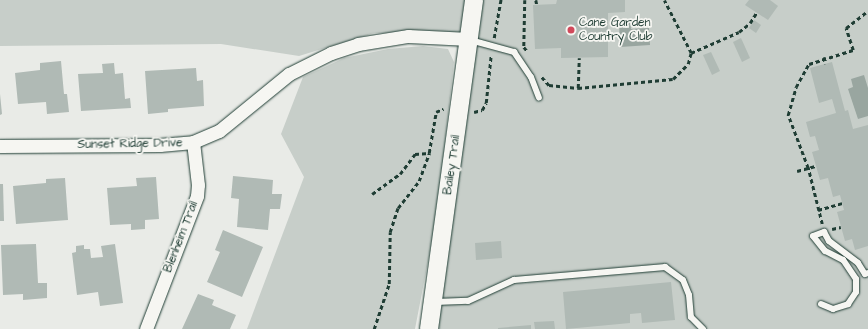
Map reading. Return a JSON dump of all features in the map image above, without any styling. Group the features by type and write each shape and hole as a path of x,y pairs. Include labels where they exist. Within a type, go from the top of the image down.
{"street":[{"name":"Bailey Trail","path":"429,329 474,0"},
{"name":"Sunset Ridge Drive","path":"0,146 160,145 193,142 219,131 289,74 331,53 358,44 408,36 469,40"},
{"name":"Blenheim Trail","path":"146,329 196,196 198,185 193,142"}],"lane":[{"path":"469,40 514,52 531,77 540,98"},
{"path":"821,304 833,309 848,304 856,292 856,279 843,260 825,250 813,236 824,232 829,241 858,263 866,274 856,279"},
{"path":"433,302 468,301 514,280 665,267 683,280 689,295 691,317 703,329"}],"path":[{"path":"525,0 524,47 530,56"},
{"path":"536,0 536,5"},
{"path":"538,72 549,85 578,88 673,78 688,64 691,53 664,0"},
{"path":"824,232 808,168 788,115 796,87 809,64 824,57 853,50 846,28 868,11"},
{"path":"691,53 740,32 750,23 757,12"},
{"path":"824,57 826,64"},
{"path":"578,88 579,58"},
{"path":"374,329 389,284 390,232 398,208 419,181 429,153"},
{"path":"797,171 816,166"},
{"path":"818,210 842,203"}],"shaded area":[{"path":"0,0 467,0 462,32 374,33 299,56 221,44 0,46"},
{"path":"482,0 868,0 868,329 437,329"},
{"path":"619,21 630,21 631,29 649,28 650,45 620,47"},
{"path":"423,46 448,49 454,62 437,215 415,329 247,329 304,177 281,134 303,77 344,58 388,49"},
{"path":"864,75 868,88 868,116 858,119 848,89 853,87 851,79"}],"building":[{"name":"Cane Garden Country Club","path":"557,0 625,0 625,12 608,13 608,57 561,58 561,48 535,49 533,5 556,4"},
{"path":"749,0 770,0 778,6 768,20 745,5"},
{"path":"754,20 761,25 756,33 749,28"},
{"path":"741,38 750,58 742,62 733,42"},
{"path":"711,52 720,71 712,75 703,55"},
{"path":"61,61 64,94 67,94 69,112 47,114 46,102 18,104 15,73 40,70 40,63"},
{"path":"832,62 845,111 848,110 853,129 868,125 868,246 855,250 852,239 845,241 837,212 844,210 840,195 833,197 828,178 820,180 812,152 819,150 815,136 810,137 806,122 836,113 832,99 819,103 810,68"},
{"path":"114,63 115,74 123,73 125,99 130,98 131,108 81,111 78,74 103,73 102,64"},
{"path":"196,68 197,81 203,80 204,106 168,109 168,112 148,114 145,71"},
{"path":"0,94 2,114 0,115"},
{"path":"233,176 273,180 272,194 282,194 280,209 270,209 268,230 237,227 239,199 231,198"},
{"path":"156,177 159,219 145,220 145,229 131,230 131,224 110,225 107,188 137,186 136,178"},
{"path":"65,178 68,220 16,224 13,186 46,183 46,179"},
{"path":"0,184 3,184 4,221 0,221"},
{"path":"223,230 263,247 242,297 207,282 220,252 215,250"},
{"path":"501,241 502,258 476,260 475,243"},
{"path":"36,244 38,283 47,283 47,298 23,300 23,294 3,295 1,245"},
{"path":"115,244 123,303 100,306 98,292 77,295 72,253 76,252 76,246 84,245 84,249 90,249 91,258 103,257 101,246"},
{"path":"671,282 675,320 642,323 641,313 630,314 630,323 566,329 563,292"},
{"path":"198,294 214,300 212,305 236,315 230,329 182,329"},
{"path":"554,321 555,329 535,329 534,322"},
{"path":"531,325 531,329 498,329 498,328"}],"place":[{"name":"Cane Garden Country Club","path":"571,30"}]}
